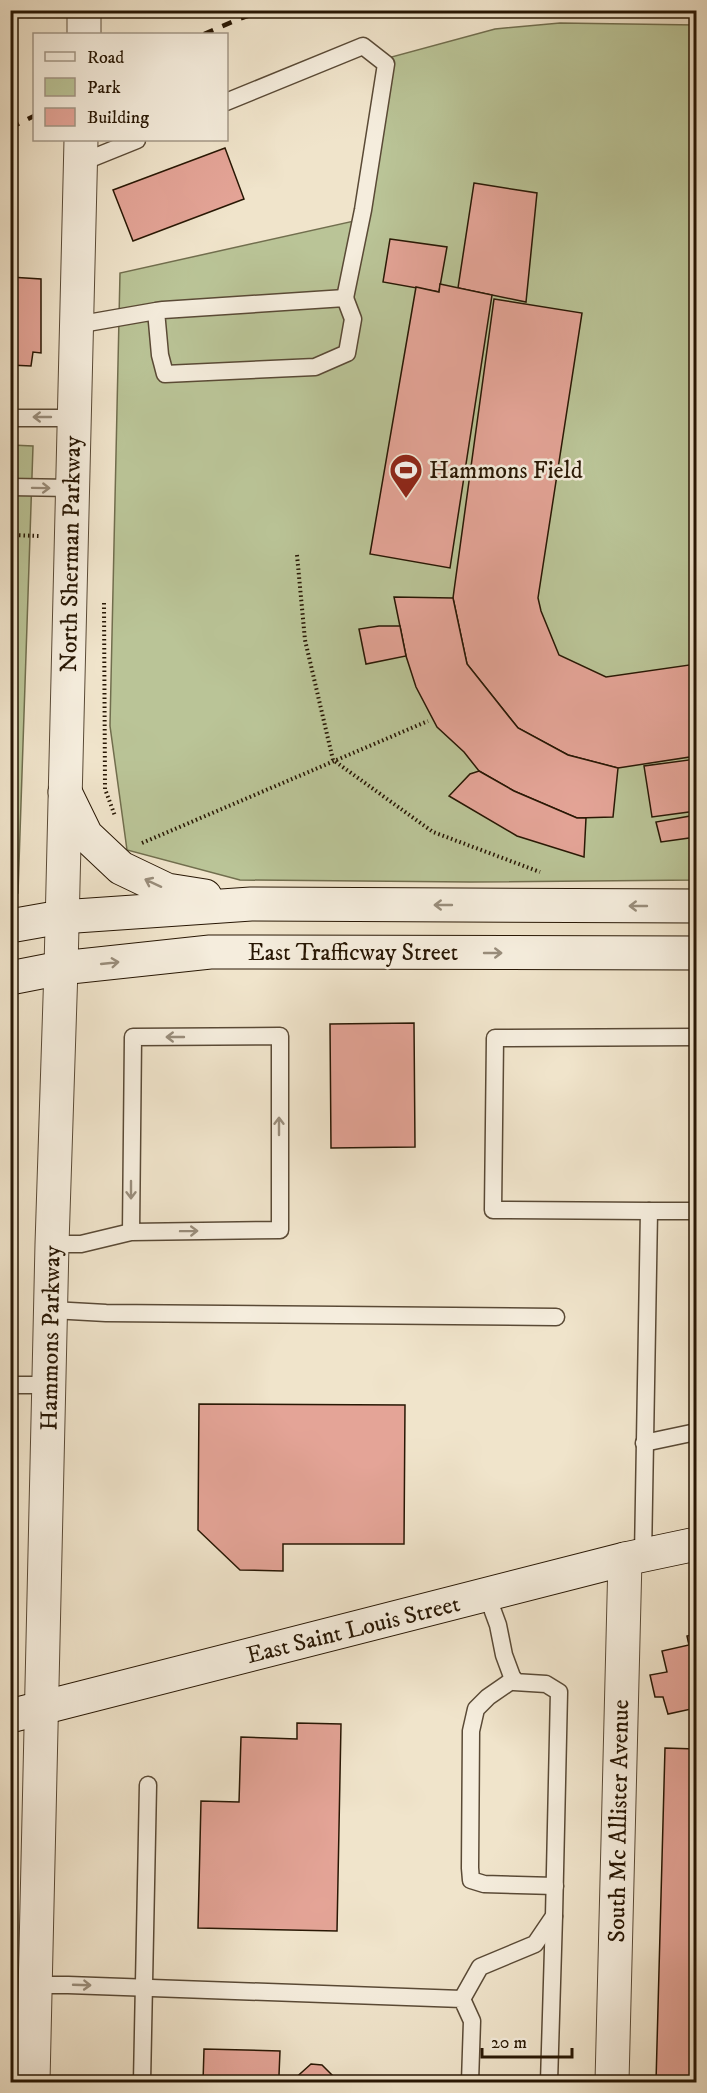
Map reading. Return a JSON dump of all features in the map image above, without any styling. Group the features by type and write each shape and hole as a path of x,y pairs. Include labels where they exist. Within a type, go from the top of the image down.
{"street":[{"path":"84,10 84,33"},
{"name":"North Sherman Parkway","path":"61,968 80,151"},
{"path":"64,792 86,835 121,868 167,890 251,904"},
{"name":"East Trafficway Street","path":"10,926 61,917 251,904 696,906"},
{"name":"East Trafficway Street","path":"10,978 61,968 210,952 696,953"},
{"name":"Hammons Parkway","path":"33,2082 35,1985 26,1712 50,1385 61,968"},
{"name":"East Saint Louis Street","path":"26,1712 634,1557 696,1544"},
{"name":"South Mc Allister Avenue","path":"612,2082 634,1557"}],"lane":[{"path":"156,311 160,355 165,374 315,367 347,353 353,319 345,298 363,210 386,64 363,46 228,101"},
{"path":"80,151 132,141"},
{"path":"76,325 156,311 345,298"},
{"path":"10,418 73,418"},
{"path":"10,488 72,488"},
{"path":"52,1244 81,1244 131,1232 280,1230 280,1036 133,1037 131,1232"},
{"path":"696,1038 495,1038 493,1210 696,1211"},
{"path":"634,1557 644,1443 649,1211"},
{"path":"52,1310 106,1313 556,1317"},
{"path":"10,1385 50,1385"},
{"path":"644,1443 696,1432"},
{"path":"487,1595 514,1682 546,1684 559,1692 549,2082"},
{"path":"514,1679 488,1697 476,1709 471,1731 471,1880 484,1884 555,1886"},
{"path":"142,2082 136,1987 148,1785"},
{"path":"462,1998 480,1967 535,1944 554,1916"},
{"path":"35,1985 462,1998"},
{"path":"462,1998 472,2020 470,2082"}],"path":[{"path":"10,535 41,536"},
{"path":"297,555 305,640 333,760 433,832 547,875"},
{"path":"104,597 105,789 116,819"},
{"path":"137,845 428,721"}],"green space":[{"name":"Hammons Field","path":"560,23 696,25 696,880 470,882 240,880 127,850 110,726 120,273 359,220 384,59 495,29"},
{"path":"11,445 33,446 18,893 11,894"}],"building":[{"path":"225,148 244,199 133,241 113,190"},
{"path":"474,183 537,193 526,302 458,288"},
{"path":"390,239 447,247 439,292 383,282"},
{"path":"10,277 41,279 41,353 33,352 31,366 10,365"},
{"path":"440,284 492,295 450,568 370,554 416,287 439,292"},
{"path":"494,299 582,313 538,598 559,655 606,677 696,664 696,756 618,768 568,755 518,728 467,664 453,598"},
{"path":"394,597 453,598 467,664 518,728 568,755 618,768 613,817 577,818 514,791 479,771 464,752 437,727 416,687 406,656"},
{"path":"400,626 406,656 366,664 359,629"},
{"path":"696,759 696,811 652,817 644,766"},
{"path":"479,771 514,791 577,818 586,818 584,857 517,836 449,796 470,774"},
{"path":"696,815 696,837 661,842 656,822"},
{"path":"414,1023 415,1147 331,1148 330,1024"},
{"path":"199,1404 405,1405 404,1544 283,1544 283,1571 240,1570 198,1530"},
{"path":"696,1634 696,1708 668,1714 663,1697 655,1697 650,1675 667,1672 662,1651 689,1645 687,1636"},
{"path":"297,1723 341,1724 337,1931 198,1928 201,1801 239,1802 241,1737 297,1739"},
{"path":"665,1748 696,1749 696,2082 656,2082"},
{"path":"204,2049 280,2051 279,2075 286,2082 203,2082"},
{"path":"311,2064 322,2065 339,2082 291,2082"}],"railway":[{"path":"206,33 266,10"},
{"path":"10,128 33,116"}],"place":[{"name":"Hammons Field","path":"406,499"}]}
